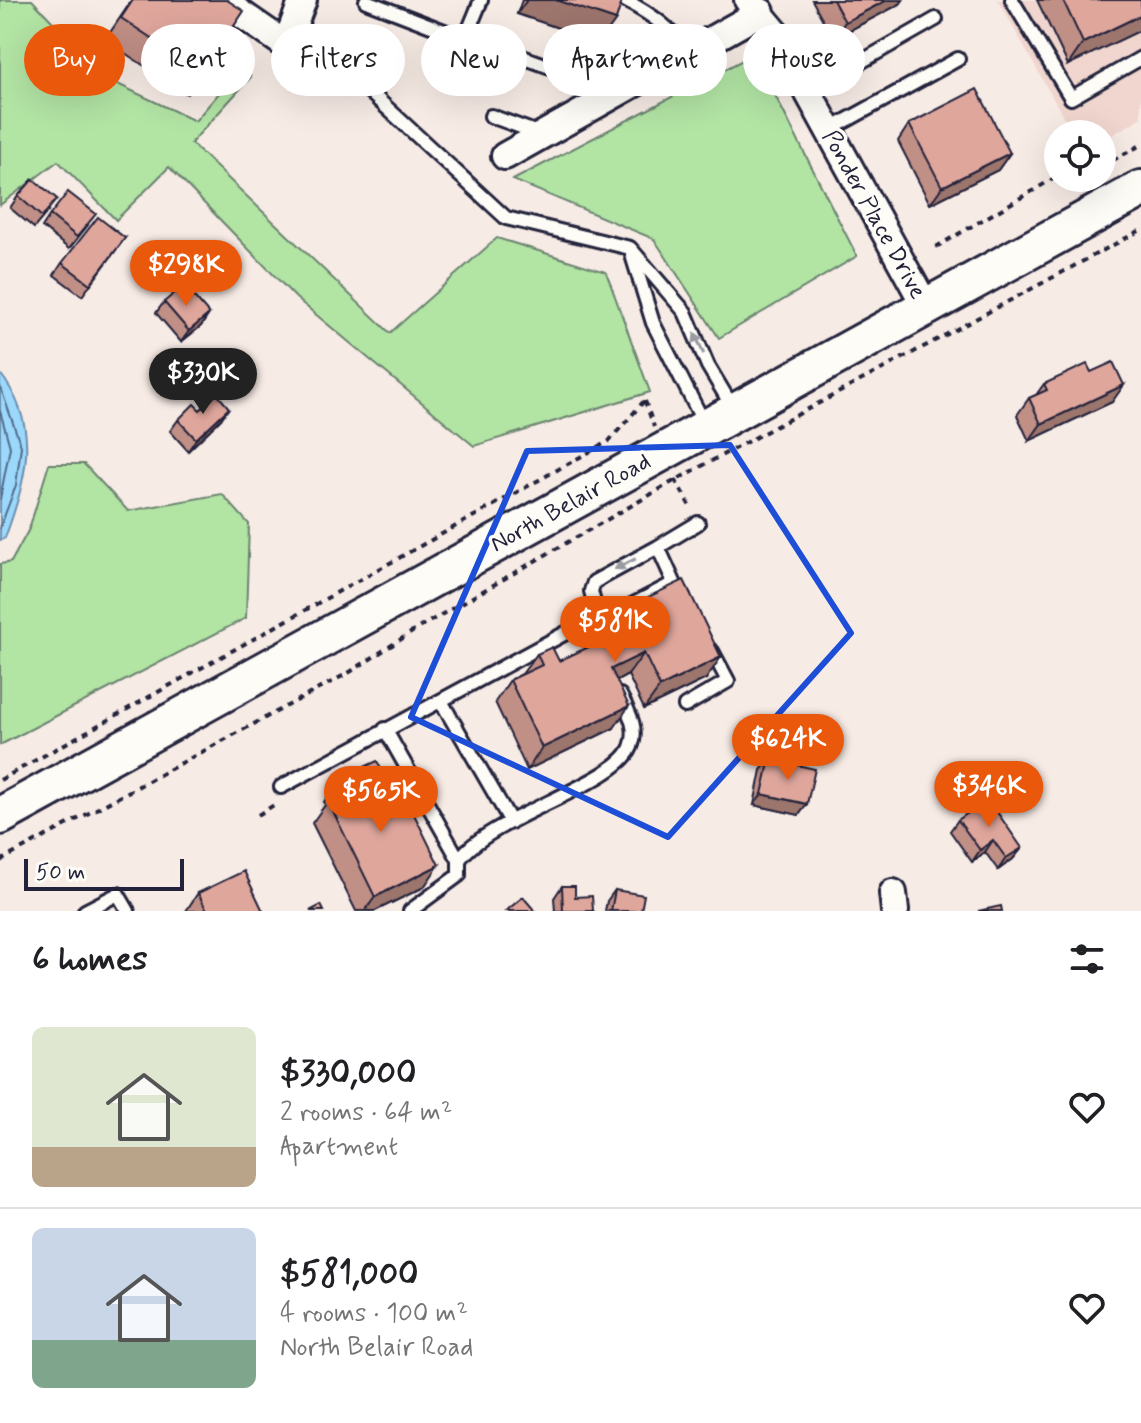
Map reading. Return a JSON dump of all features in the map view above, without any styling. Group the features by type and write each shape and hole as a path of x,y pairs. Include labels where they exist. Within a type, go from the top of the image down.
{"main road":[{"name":"North Belair Road","path":"0,816 1141,189"}],"street":[{"path":"221,0 271,35"},
{"path":"294,24 303,0"},
{"path":"727,26 755,6"},
{"name":"Ponder Place Drive","path":"755,6 766,24"},
{"path":"505,156 613,96"},
{"name":"Ponder Place Drive","path":"810,96 926,307"}],"lane":[{"path":"366,1 465,39 481,0"},
{"path":"1012,0 1071,98 1141,58"},
{"path":"626,1 665,24"},
{"path":"865,59 936,19"},
{"path":"829,130 958,59"},
{"path":"374,96 506,218 630,248 685,312 708,366 721,420"},
{"path":"491,116 543,135"},
{"path":"630,248 653,323 721,420"},
{"path":"599,622 591,591 594,582 698,523"},
{"path":"658,547 687,607"},
{"path":"283,792 385,729 674,583"},
{"path":"459,860 466,849 618,764 631,748 634,731 630,714 582,627"},
{"path":"685,706 728,681 708,644"},
{"path":"441,701 511,822"},
{"path":"385,729 459,860 459,875 410,911"},
{"path":"85,911 118,894 128,911"}],"path":[{"path":"1116,158 1141,145"},
{"path":"936,247 1044,184"},
{"path":"0,861 350,672 420,627 676,480 1141,230"},
{"path":"0,780 609,441 645,400"},
{"path":"679,487 698,523"},
{"path":"258,815 283,792"}],"highlighted area":[{"path":"730,445 851,633 668,837 411,717 527,451"}],"shaded area":[{"path":"998,0 1141,0 1141,118 1116,133 1116,120 1065,120"}],"green space":[{"path":"0,0 32,0 55,24 24,24 24,96 125,96 125,88 195,121 216,96 234,96 191,143 390,333 497,238 606,272 650,392 474,446 296,298 169,167 116,220 58,161 0,205"},
{"path":"743,60 743,96 775,96 857,256 719,338 654,239 513,180 674,96 727,96 727,68"},
{"path":"49,464 84,464 128,511 222,494 249,524 246,618 0,745 0,564 11,562 29,529"}],"water":[{"path":"0,373 21,413 26,434 26,454 19,495 5,538 0,540"}],"building":[{"path":"133,0 227,0 244,11 235,24 141,24 141,31 121,18"},
{"path":"556,0 622,0 616,20"},
{"path":"833,0 887,0 845,22"},
{"path":"1063,0 1141,0 1141,15 1083,43"},
{"path":"977,89 1010,153 942,187 909,124"},
{"path":"33,179 57,199 42,217 18,196"},
{"path":"68,192 96,214 77,237 50,215"},
{"path":"98,217 125,238 90,284 62,263"},
{"path":"184,285 209,314 189,331 164,302"},
{"path":"1113,362 1124,385 1041,424 1029,398 1047,390 1044,384 1087,364 1091,372"},
{"path":"217,394 229,408 196,439 178,420 194,404 200,410"},
{"path":"684,580 721,657 660,687 644,653 611,669 629,706 542,748 510,680 542,665 537,654 552,647 559,661 623,631 614,613"},
{"path":"770,759 815,769 807,804 762,794"},
{"path":"377,761 385,777 368,785 383,814 408,802 439,865 375,897 328,801 345,792 339,779"},
{"path":"988,799 1022,848 1006,858 993,840 980,850 958,820"},
{"path":"244,871 263,911 207,911 198,893"},
{"path":"562,886 575,886 575,897 592,896 593,911 563,911"},
{"path":"615,890 644,895 641,911 611,911"},
{"path":"523,897 535,911 506,911"},
{"path":"321,905 324,911 310,911"},
{"path":"1001,906 1002,911 978,911"}]}
